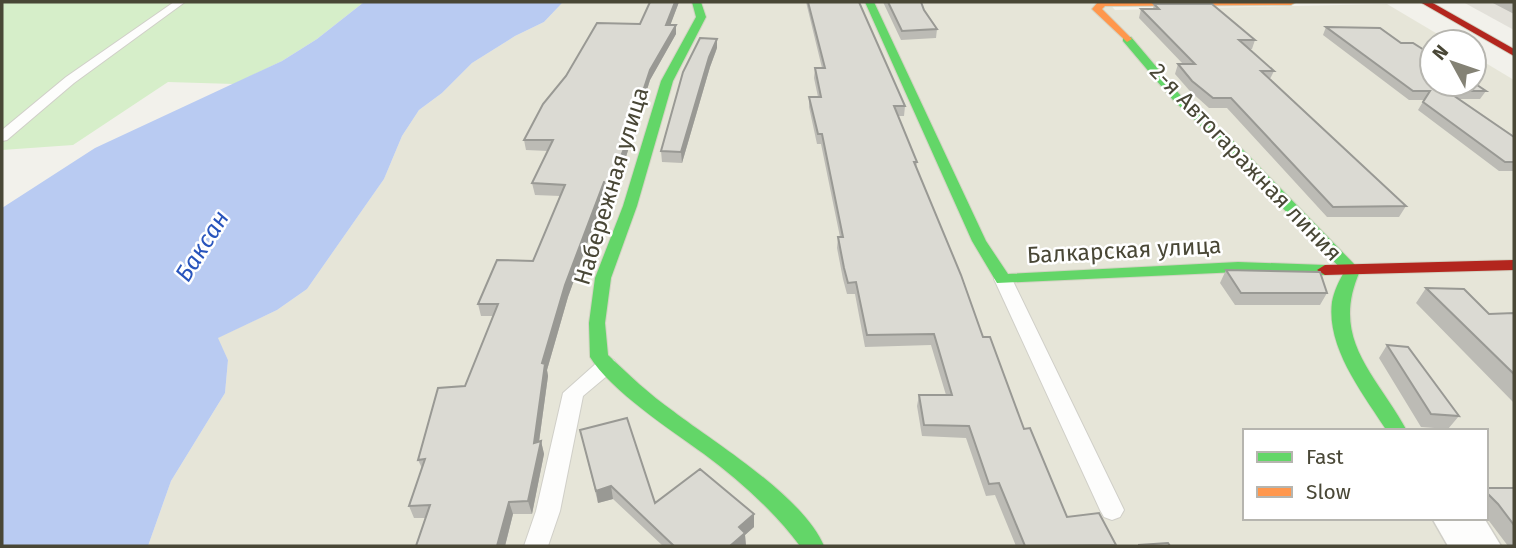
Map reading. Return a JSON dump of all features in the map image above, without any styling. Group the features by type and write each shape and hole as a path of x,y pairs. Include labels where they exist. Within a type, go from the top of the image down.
{"street":[{"name":"Набережная улица","path":"607,365 599,358 597,323 603,278 630,206 667,81 701,17 697,2"},
{"name":"Балкарская улица","path":"869,2 979,241 1003,279 1238,267 1352,271 1514,265"},
{"name":"2-я Автогаражная линия","path":"1291,2 1117,2 1102,3 1097,9 1139,51 1177,98 1235,149 1352,271 1340,306 1344,331 1366,378 1397,429"},
{"path":"1425,2 1514,53"},
{"path":"607,365 651,405 765,486 793,515 813,546"},
{"path":"1457,520 1476,546"}],"lane":[{"path":"2,137 70,80 180,2"},
{"path":"1003,279 1112,510"},
{"path":"536,546 548,511 573,393 607,365"}],"shaded area":[{"path":"563,2 1108,2 1115,10 1387,4 1427,28 1418,28 1418,98 1488,98 1488,64 1514,80 1514,546 148,546 171,481 225,393 228,360 217,338 277,310 307,289 384,179 402,136 419,110 442,93 472,63 515,36 544,22"},
{"path":"1463,2 1514,2 1514,30"}],"green space":[{"path":"2,2 364,2 317,39 282,61 234,84 168,82 73,145 2,150"}],"water":[{"name":"Баксан","path":"364,2 563,2 544,22 515,36 472,63 442,93 419,110 402,136 384,179 307,289 277,310 218,338 228,360 225,393 171,481 148,546 2,546 2,208 95,148 282,61 317,39"}],"building":[{"path":"650,2 675,2 666,25 676,25 650,70 624,149 610,183 604,182 565,285 542,363 545,364 534,443 541,441 528,501 509,502 497,546 416,546 430,505 409,506 425,459 418,460 438,388 465,386 498,304 478,304 497,260 533,261 565,185 532,183 553,140 524,140 543,104 566,76 597,23 640,24"},
{"path":"808,2 859,2 905,106 894,106 917,162 914,162 961,275 983,337 990,337 1024,429 1030,428 1067,517 1099,513 1116,545 1025,546 999,483 989,484 969,426 924,425 919,395 952,395 934,334 867,335 856,282 848,283 844,268 838,237 843,237 822,134 818,134 809,97 821,97 815,68 825,68"},
{"path":"888,2 921,2 937,29 902,31"},
{"path":"1154,4 1212,4 1255,40 1239,40 1274,71 1261,71 1406,206 1333,207 1231,98 1213,98 1192,81 1178,64 1195,64 1141,9 1159,9"},
{"path":"1326,27 1380,28 1401,43 1413,43 1418,46 1418,91 1413,91"},
{"path":"700,38 717,39 709,57 681,152 661,151 683,72"},
{"path":"1426,98 1457,98 1514,137 1514,162 1505,162 1423,102"},
{"path":"1226,270 1320,272 1327,293 1241,293"},
{"path":"1426,288 1464,289 1489,314 1514,313 1514,374"},
{"path":"1387,345 1408,347 1459,416 1431,414"},
{"path":"627,418 655,503 700,469 754,514 739,527 745,533 730,546 674,546 611,486 596,491 580,430"},
{"path":"1488,488 1514,488 1514,525 1488,494"},
{"path":"1168,543 1170,546 1139,546 1139,545"}],"traffic: fast":[{"path":"697,2 701,17 667,81 630,206 603,278 597,323 599,357 640,396 756,483 795,522 813,546"},
{"path":"869,2 979,241 1003,279 1238,267 1325,270"},
{"path":"1127,39 1177,98 1235,150 1352,271 1340,302 1346,340 1360,372 1396,429"}],"traffic: slow":[{"path":"1127,39 1097,9 1102,3 1291,2"}],"traffic: jam":[{"path":"1425,2 1514,53"},
{"path":"1325,270 1514,265"}]}
